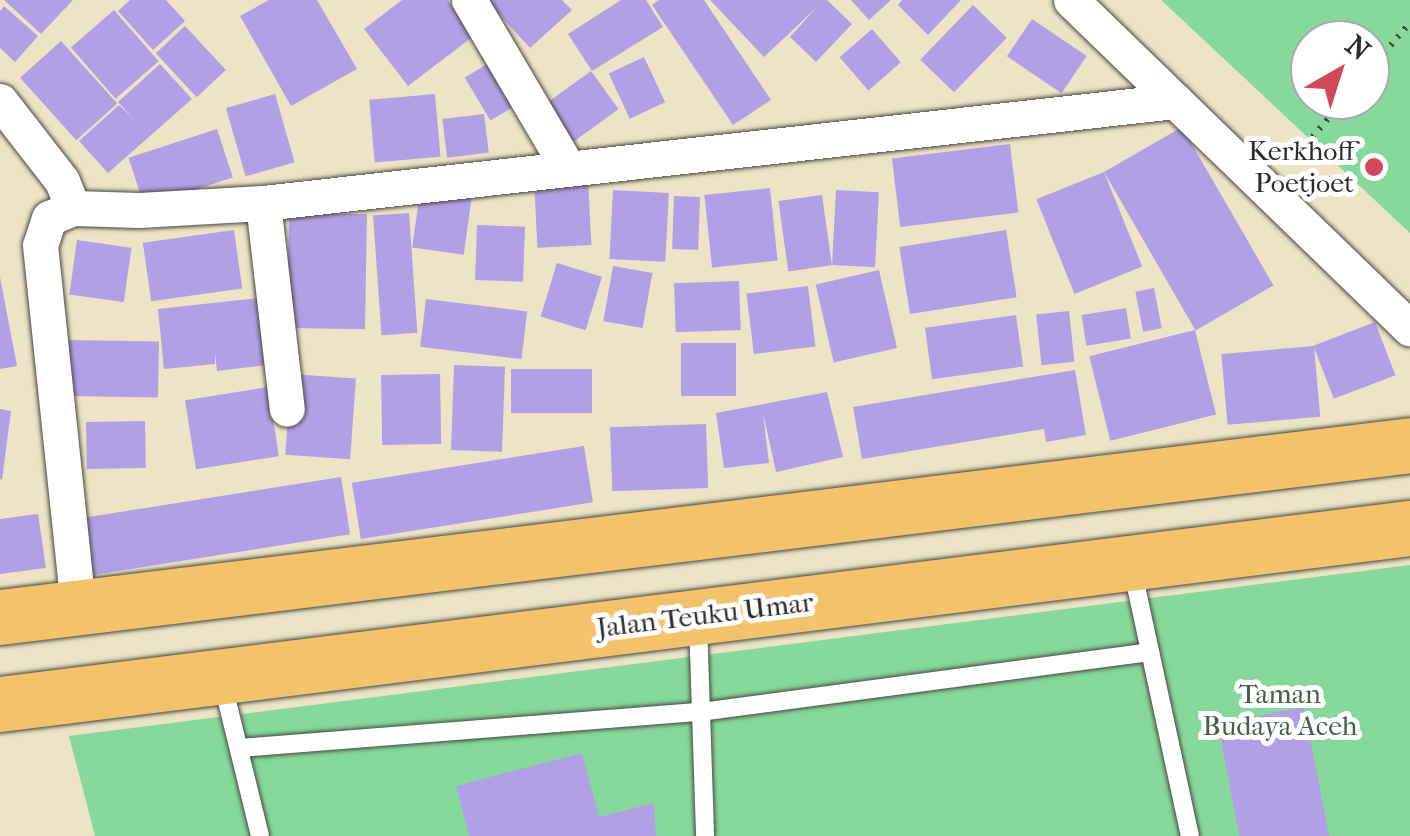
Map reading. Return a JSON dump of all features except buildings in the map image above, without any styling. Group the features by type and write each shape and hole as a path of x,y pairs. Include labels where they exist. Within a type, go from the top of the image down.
{"highway":[{"path":"0,617 1410,445"},
{"name":"Jalan Teuku Umar","path":"0,704 1410,528"}],"street":[{"path":"469,0 568,168"},
{"path":"1071,0 1410,328"},
{"path":"78,608 40,244 49,218 73,208 139,210 264,203 1175,100"},
{"path":"0,101 62,181 73,208"},
{"path":"264,203 287,410"}],"lane":[{"path":"1130,562 1190,836"},
{"path":"698,616 706,836"},
{"path":"238,748 701,712 1150,652"},
{"path":"221,676 260,836"}],"path":[{"path":"1390,46 1410,23"},
{"path":"1268,188 1327,120"}],"green space":[{"name":"Kerkhoff Poetjoet","path":"1161,0 1410,0 1410,233"},
{"name":"Taman Budaya Aceh","path":"1410,565 1410,836 95,836 69,736"}],"place":[{"name":"Kerkhoff Poetjoet","path":"1374,167"}]}
